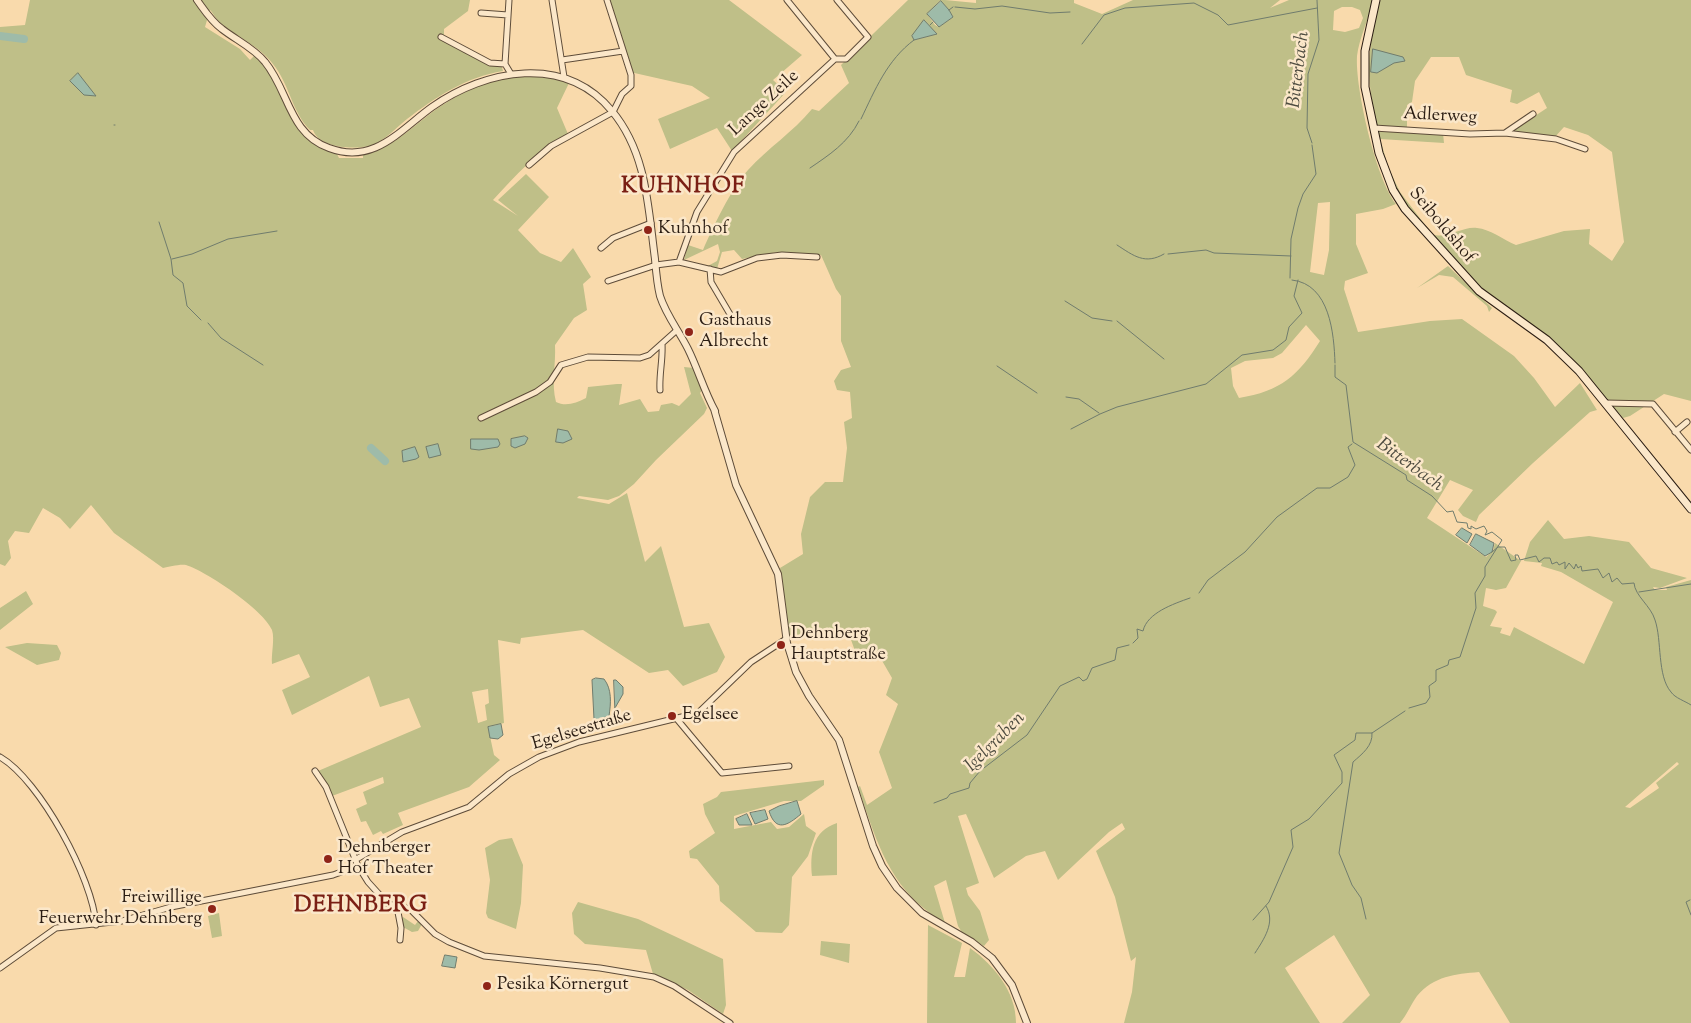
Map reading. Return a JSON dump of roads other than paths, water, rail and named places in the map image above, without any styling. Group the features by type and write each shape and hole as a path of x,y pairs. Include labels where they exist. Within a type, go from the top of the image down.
{"main road":[{"name":"Seiboldshof","path":"1376,0 1368,33 1364,68 1374,128 1385,172 1405,209 1478,291 1552,344 1579,371 1691,509"}],"street":[{"path":"197,0 220,28 252,49 265,62 278,81 290,111 303,131 315,142 341,152 357,152 384,145 432,107 475,84 511,74 531,72 564,77 589,89 613,112 624,127 638,157 648,202 660,296 707,386 736,485 778,574 786,639 792,659 803,687 839,740 873,846 882,866 898,888 922,912 972,942 992,958 1012,985 1028,1023"},
{"path":"509,0 505,64 511,74"},
{"path":"552,0 564,77"},
{"path":"529,165 551,146 613,112 622,94 630,86 631,75 607,0"},
{"path":"787,0 835,59"},
{"name":"Lange Zeile","path":"679,262 697,212 734,152 835,59 846,59 868,37 837,0"},
{"path":"480,13 508,15"},
{"path":"441,37 490,63 505,64"},
{"path":"562,60 623,51"},
{"path":"1505,133 1533,114"},
{"name":"Adlerweg","path":"1374,128 1470,134 1505,133 1556,139 1585,149"},
{"path":"602,248 613,238 651,223"},
{"path":"608,281 656,265 679,262 721,272 746,261 765,257 782,255 817,257"},
{"path":"710,270 711,282 734,321"},
{"path":"481,418 536,392 550,382 561,365 588,357 640,358 649,355 677,330"},
{"path":"660,390 663,362 662,344"},
{"path":"692,358 714,411"},
{"path":"1605,404 1653,404 1691,450"},
{"path":"1675,432 1687,422"},
{"name":"Egelseestraße","path":"355,860 402,832 469,807 509,774 539,757 579,742 698,713 751,662 786,639"},
{"path":"676,718 716,768 724,774 789,766"},
{"path":"0,757 10,763 25,778 72,850 93,902 96,925"},
{"path":"315,771 333,804 358,866 380,896 397,907 410,909 435,934 449,942 484,956 600,968 654,977 674,986 730,1023"},
{"path":"0,968 56,928 122,921 171,907 333,875 358,866"},
{"path":"397,907 401,928 400,940"}],"waterway":[{"name":"Bitterbach","path":"1312,143 1307,128 1308,74 1319,40 1317,0"},
{"path":"1082,44 1104,15 1125,8 1194,3 1218,15 1228,25 1317,8"},
{"path":"955,7 975,9 1002,6 1050,13 1070,12"},
{"path":"949,10 953,7"},
{"path":"930,25 933,22"},
{"path":"0,36 24,39"},
{"path":"861,119 889,66 914,40"},
{"path":"810,168 844,142 859,121"},
{"name":"Bitterbach","path":"1290,278 1291,239 1298,208 1303,194 1316,174 1312,145"},
{"path":"159,222 171,259 173,275 183,283 187,306 201,320"},
{"path":"172,259 192,254 228,239 277,231"},
{"path":"1117,245 1134,256 1145,259 1151,259 1164,254"},
{"path":"1168,254 1206,250 1214,253 1291,256"},
{"name":"Bitterbach","path":"1292,280 1305,284 1315,291 1322,300 1331,325 1335,363"},
{"path":"1071,429 1117,407 1206,384 1242,355 1273,350 1286,340 1289,327 1302,313 1294,296 1298,280"},
{"path":"1065,301 1092,318 1112,321"},
{"path":"1117,321 1164,359"},
{"path":"208,323 221,338 263,365"},
{"name":"Bitterbach","path":"1335,365 1335,377 1346,385 1353,442 1406,475 1407,480 1432,496 1447,512 1453,511 1457,522 1467,523 1468,528 1471,529 1471,526 1476,529 1484,526 1487,531 1485,535 1492,532 1502,540 1485,567 1485,576 1475,593 1476,608 1460,657 1449,660 1448,665 1436,670 1436,681 1429,686 1430,697 1426,703 1409,708"},
{"path":"997,366 1037,393"},
{"path":"1066,397 1079,399 1099,413"},
{"name":"Igelgraben","path":"1199,593 1208,580 1245,552 1277,517 1317,488 1330,488 1348,477 1355,465 1348,447 1352,444"},
{"path":"371,448 385,461"},
{"name":"Bitterbach","path":"1492,552 1498,547 1505,547 1511,561 1516,560 1515,555 1518,555 1520,560 1536,556 1539,562 1544,558 1550,558 1552,564 1557,562 1559,565 1565,562 1565,569 1569,563 1574,569 1576,564 1578,568 1581,566 1582,571 1598,569 1603,578 1609,573 1612,582 1617,578 1622,584 1634,583 1637,592 1655,620 1662,667 1667,685 1675,696 1691,705"},
{"path":"1639,592 1691,584"},
{"name":"Igelgraben","path":"1133,643 1138,638 1137,629 1143,631 1145,625 1155,614 1190,598"},
{"name":"Igelgraben","path":"934,803 947,798 950,794 969,788 970,783 980,771 1027,735 1060,686 1079,677 1083,681 1087,679 1092,668 1115,660 1117,648 1129,645"},
{"path":"1253,920 1269,902 1293,847 1291,830 1309,819 1342,783 1342,772 1334,755 1355,740 1356,733 1372,733 1405,711"},
{"path":"1366,919 1361,898 1352,885 1339,853 1353,762 1369,746 1372,733"},
{"path":"1690,900 1686,902 1691,915"},
{"path":"1255,953 1268,930 1270,918 1266,906"}],"place":[{"name":"Kuhnhof","path":"648,230"},
{"name":"Gasthaus Albrecht","path":"689,332"},
{"name":"Dehnberg Hauptstraße","path":"781,645"},
{"name":"Egelsee","path":"672,716"},
{"name":"Dehnberger Hof Theater","path":"328,859"},
{"name":"Freiwillige Feuerwehr Dehnberg","path":"212,909"},
{"name":"Pesika Körnergut","path":"487,986"}],"district":[{"name":"KUHNHOF","path":"683,188"},
{"name":"DEHNBERG","path":"361,907"}]}
